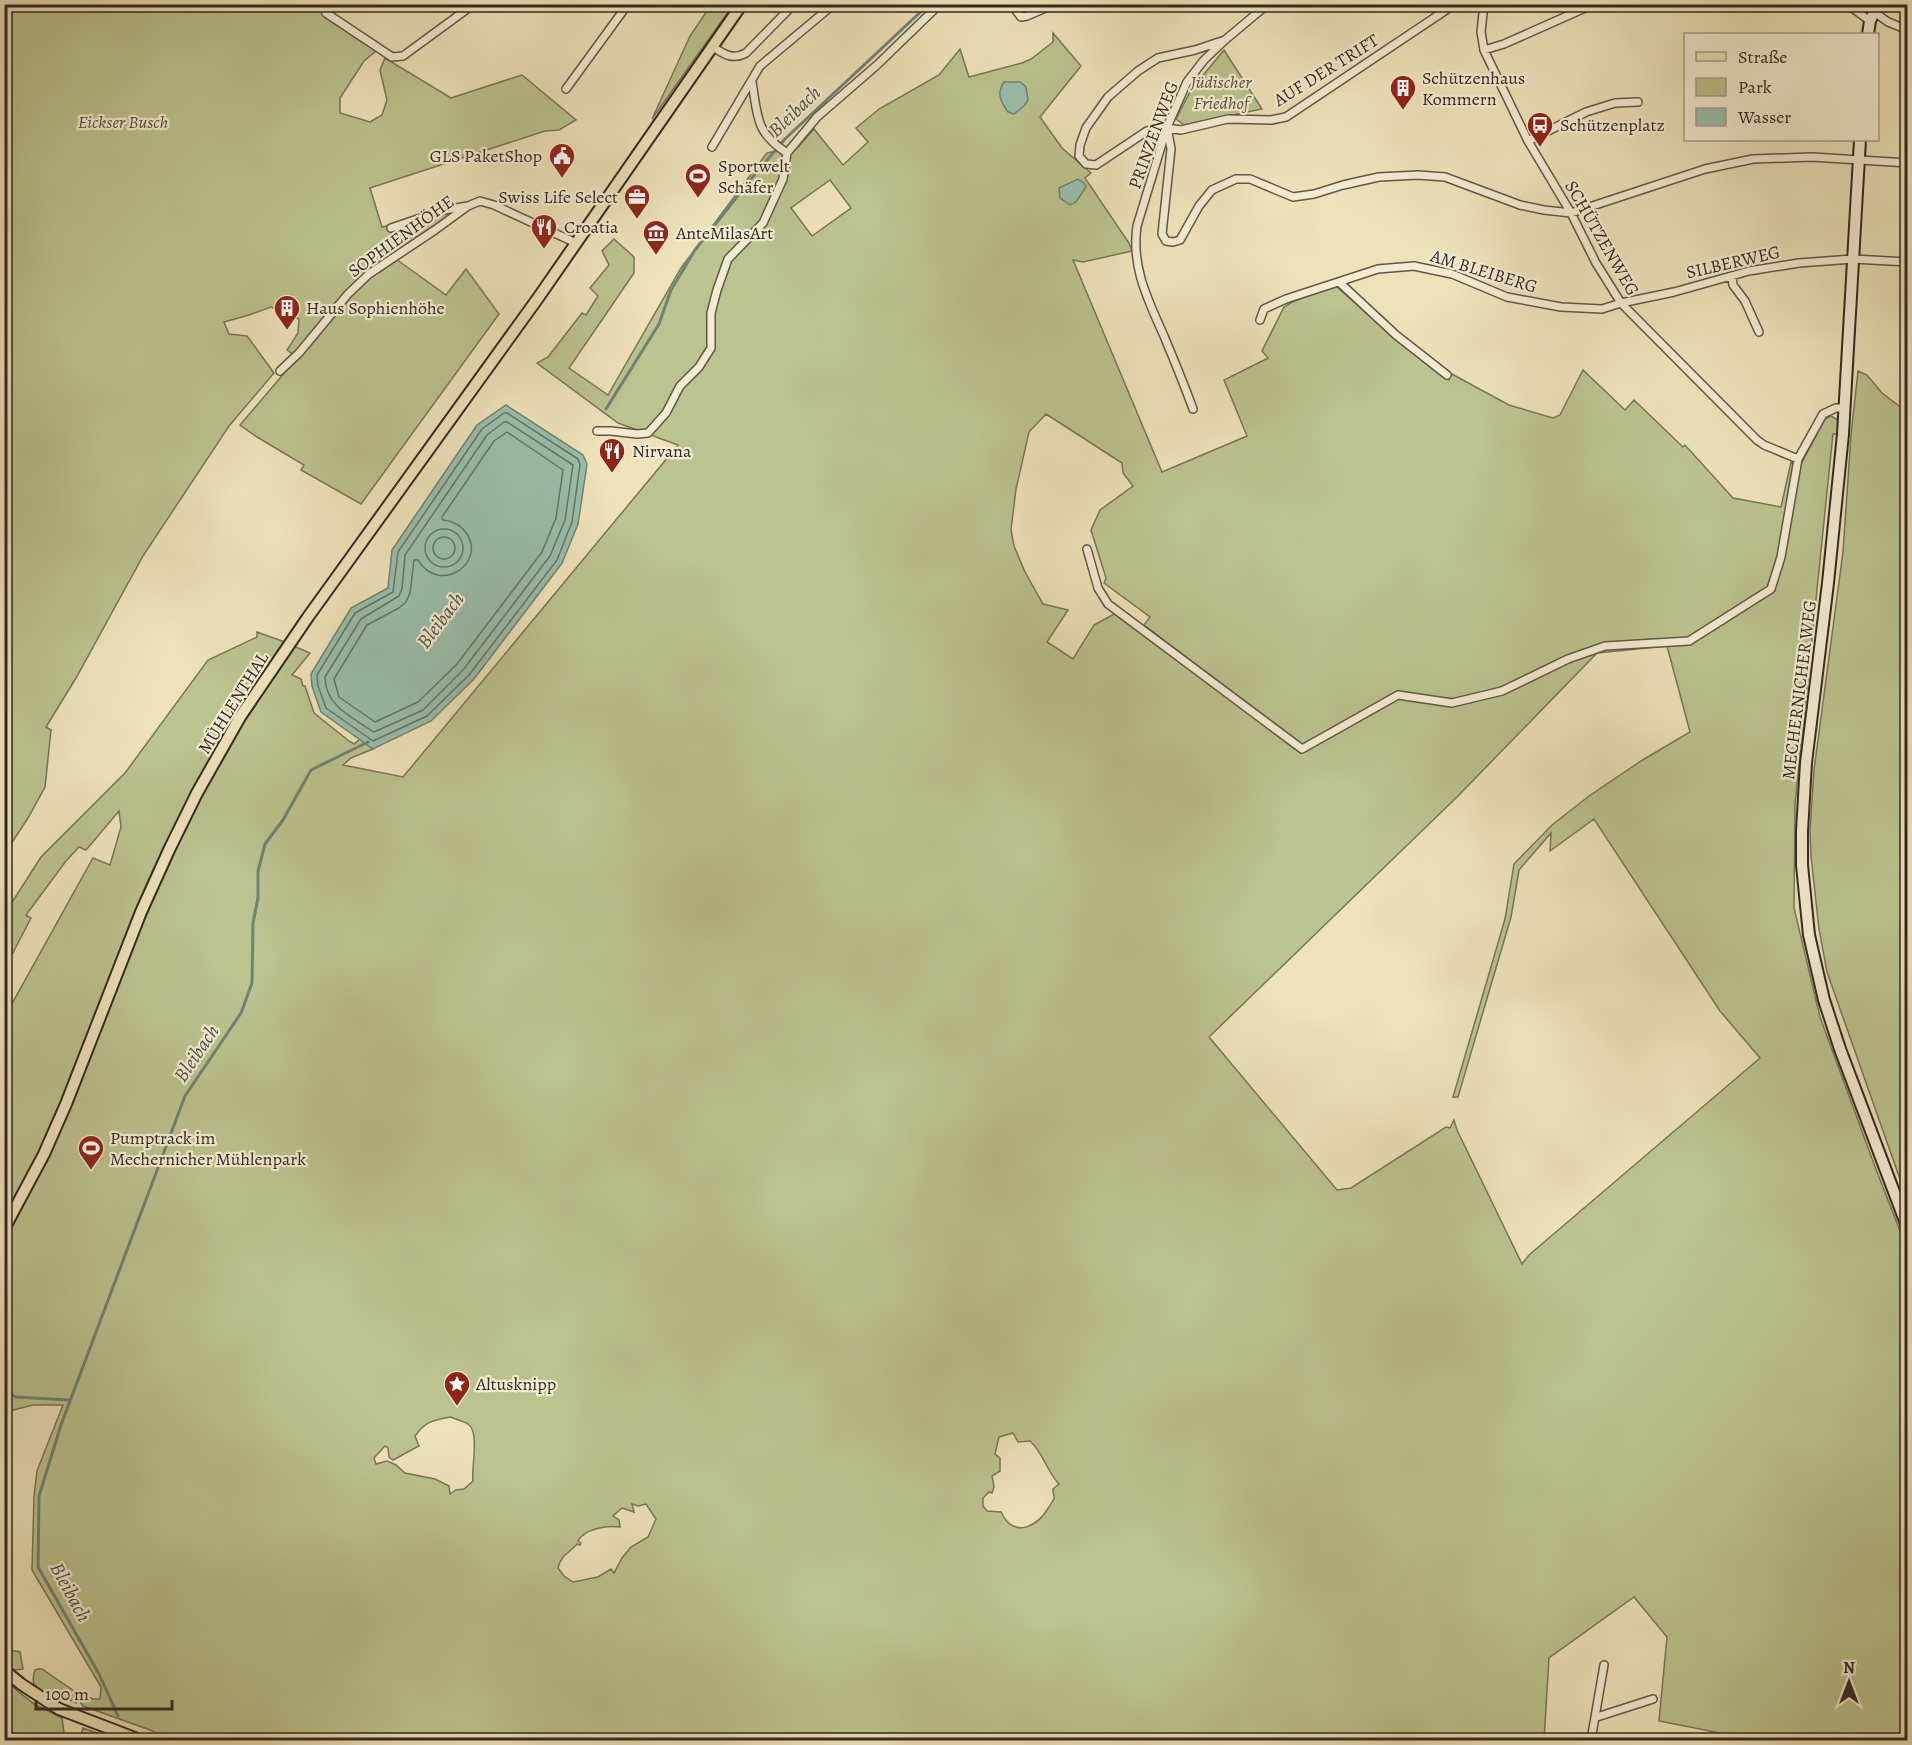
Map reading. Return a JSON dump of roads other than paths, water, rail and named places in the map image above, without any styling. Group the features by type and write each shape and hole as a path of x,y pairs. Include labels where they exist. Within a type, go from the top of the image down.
{"main road":[{"name":"MÜHLENTHAL","path":"4,1229 44,1154 66,1104 141,912 169,849 240,717 308,617 490,365 742,4"},
{"path":"4,1670 59,1709 140,1740"}],"street":[{"path":"332,4 326,13 392,57 403,56 474,4"},
{"path":"566,89 628,4"},
{"path":"713,47 730,57 740,56 794,4"},
{"path":"712,147 760,66 834,4"},
{"path":"781,149 877,65 940,4"},
{"path":"1011,4 1021,17 1054,4"},
{"name":"PRINZENWEG","path":"1193,409 1146,298 1140,278 1135,237 1167,127 1187,82 1204,60 1268,4"},
{"name":"AUF DER TRIFT","path":"1225,40 1195,50 1158,58 1138,71 1108,98 1086,128 1079,156 1086,164 1096,165 1147,131 1159,127 1181,130 1228,119 1271,120 1286,117 1455,4"},
{"name":"SCHÜTZENWEG","path":"1484,4 1481,32 1484,50 1528,141 1571,213 1596,264 1621,303 1757,440 1764,446 1798,459"},
{"path":"1484,50 1504,44 1594,4"},
{"path":"1847,4 1874,12 1888,22 1908,30"},
{"path":"1868,33 1874,12"},
{"path":"597,431 648,433 666,413 680,386 699,367 711,348 711,313 728,259 763,223 783,179 781,149 762,132 752,82"},
{"path":"1528,141 1586,112 1615,103 1638,102"},
{"path":"1167,127 1171,149 1162,234 1166,241 1173,242 1180,240 1198,206 1212,190 1236,179 1250,179 1293,197 1314,194 1379,177 1418,175 1445,177 1520,205 1571,213 1704,169 1743,160 1812,157 1908,163"},
{"name":"MECHERNICHER WEG","path":"1860,141 1845,408 1828,584 1806,763 1802,831 1804,898 1809,935 1827,1010 1908,1228"},
{"path":"392,228 444,210 468,206 480,201 494,205 576,243"},
{"name":"SOPHIENHÖHE","path":"280,371 299,353 348,294 369,274 468,206"},
{"name":"SILBERWEG","path":"1621,303 1674,292 1749,271 1799,263 1853,259 1908,262"},
{"name":"AM BLEIBERG","path":"1260,320 1264,309 1286,299 1378,269 1414,266 1452,274 1507,297 1561,307 1602,309 1621,303"},
{"path":"1732,277 1759,332"},
{"path":"1338,282 1396,335 1447,375"},
{"path":"1087,549 1098,588 1108,604 1302,748 1398,695 1452,703 1502,691 1568,659 1605,646 1689,641 1772,589 1781,557 1798,459 1823,414 1836,408 1845,408"},
{"path":"1592,1740 1604,1665"},
{"path":"1597,1717 1653,1699"}],"water":[{"path":"1004,82 1020,82 1026,87 1028,100 1014,114 1008,112 1000,97 1000,90"},
{"path":"1078,179 1086,187 1076,202 1070,205 1060,198 1059,188"},
{"path":"506,405 583,455 587,464 578,524 562,563 474,679 431,721 373,749 321,712 312,686 311,674 351,608 388,588 392,550 477,425"}],"waterway":[{"name":"Bleibach","path":"606,409 659,324 671,290 695,250 751,179 785,139 929,4"},
{"name":"Bleibach","path":"118,1716 99,1674 38,1567 39,1496 61,1425 185,1096 241,1013 252,983 253,923 258,898 258,871 265,844 283,820 311,770 368,742"},
{"path":"4,1390 16,1397 69,1400"}],"place":[{"name":"Schützenhaus Kommern","path":"1403,111"},
{"name":"Schützenplatz","path":"1540,148"},
{"name":"GLS PaketShop","path":"562,179"},
{"name":"Sportwelt Schäfer","path":"698,199"},
{"name":"Swiss Life Select","path":"637,220"},
{"name":"Croatia","path":"544,250"},
{"name":"AnteMilasArt","path":"656,256"},
{"name":"Haus Sophienhöhe","path":"287,331"},
{"name":"Nirvana","path":"612,474"},
{"name":"Pumptrack im Mechernicher Mühlenpark","path":"91,1171"},
{"name":"Altusknipp","path":"457,1407"}],"park label":[{"name":"Jüdischer Friedhof","path":"1221,92"},
{"name":"Eickser Busch","path":"123,122"}]}
